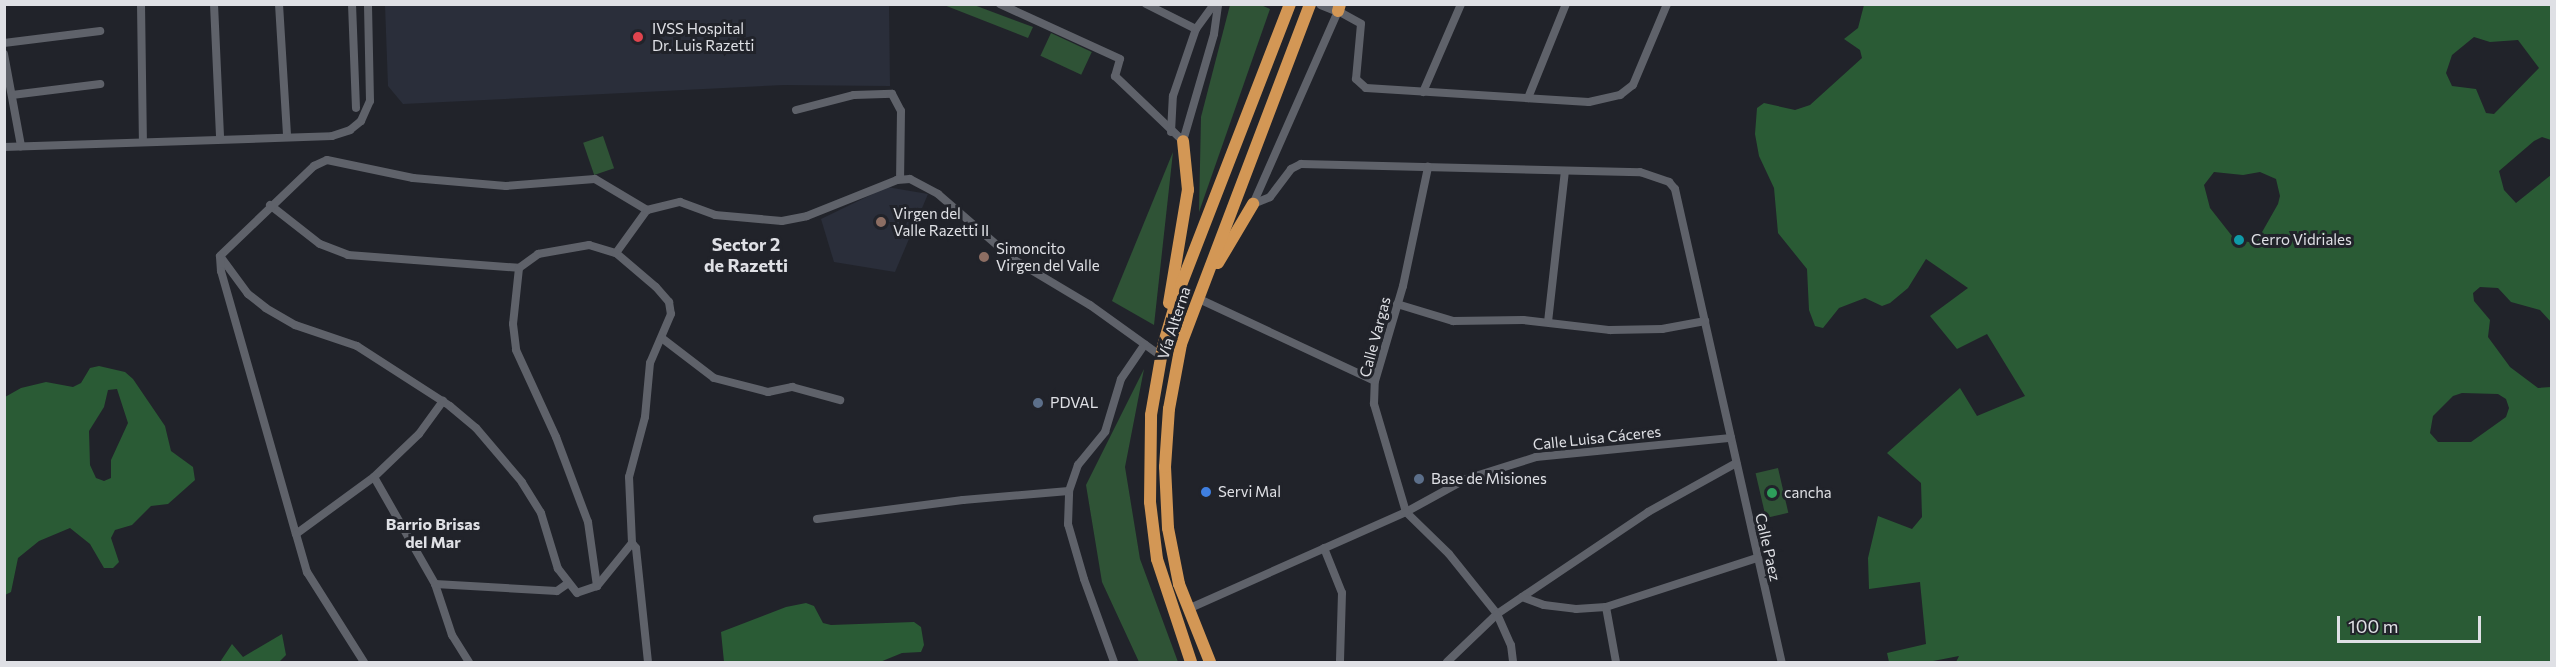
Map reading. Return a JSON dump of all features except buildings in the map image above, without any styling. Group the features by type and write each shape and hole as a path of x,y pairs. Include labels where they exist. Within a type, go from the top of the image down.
{"highway":[{"name":"Vía Alterna","path":"1191,663 1157,559 1150,502 1151,415 1162,351 1181,285 1290,4"},
{"name":"Vía Alterna","path":"1210,663 1188,609 1168,528 1165,466 1174,371 1197,298 1310,4"},
{"path":"1162,351 1188,190 1183,141"},
{"path":"1197,298 1253,204"}],"street":[{"path":"141,4 143,142"},
{"path":"214,4 220,138"},
{"path":"279,4 286,135"},
{"path":"352,4 356,108"},
{"path":"4,147 286,135 332,136 350,130 368,110 368,4"},
{"path":"1000,4 1120,60 1115,76 1183,141 1214,34 1216,4"},
{"path":"1146,4 1196,29"},
{"path":"1171,132 1173,96 1196,29 1216,4"},
{"path":"1424,92 1461,4"},
{"path":"1528,98 1566,4"},
{"path":"1253,204 1332,7 1358,21 1362,27 1355,72 1358,83 1366,88 1589,102 1625,92 1636,80 1667,4"},
{"path":"4,43 99,31"},
{"path":"4,54 21,146"},
{"path":"12,95 100,84"},
{"path":"796,110 872,92 892,94 901,117 900,179"},
{"path":"364,663 307,572 221,271 220,256 314,166 327,160 413,178 506,186 595,179 646,210"},
{"path":"1253,204 1270,197 1291,169 1300,164 1565,171 1548,322"},
{"name":"Calle Vargas","path":"1406,512 1374,404 1375,381 1397,304 1428,167"},
{"name":"Calle Paez","path":"1565,171 1640,172 1658,177 1672,185 1782,663"},
{"path":"616,253 646,210 680,202 729,217 794,219 900,179 928,187 1013,259 1090,305 1144,344 1162,351"},
{"path":"270,206 320,244 348,255 519,268 538,254 590,245 616,253 669,302 671,314 663,339 650,363 645,417 629,477 632,543 636,548 648,663"},
{"path":"220,256 234,278 266,308 295,326 357,346 442,401 476,428 522,482 541,513 558,569 567,584 578,593 597,586 632,543"},
{"path":"519,268 513,324 516,351 556,437 588,522 597,586"},
{"path":"1197,298 1375,381"},
{"path":"1397,304 1453,321 1548,322 1624,331 1705,321"},
{"path":"663,339 714,378 768,392 792,387 840,400"},
{"path":"1114,663 1068,524 1068,491 1078,465 1105,432 1121,379 1144,344"},
{"path":"296,534 374,477 419,434 442,401"},
{"name":"Calle Luisa Cáceres","path":"1188,609 1406,512 1466,479 1536,457 1731,438"},
{"path":"1447,663 1497,614 1648,512 1736,463"},
{"path":"374,477 435,584 452,635 469,663"},
{"path":"817,519 963,500 1068,491"},
{"path":"1406,512 1449,554 1497,614 1511,645 1513,663"},
{"path":"1324,548 1342,593 1340,663"},
{"path":"1522,597 1544,605 1576,609 1606,607 1757,558"},
{"path":"435,584 556,591 567,584"},
{"path":"1606,607 1616,663"}],"shaded area":[{"name":"IVSS Hospital Dr. Luis Razetti","path":"385,5 889,5 890,86 784,85 403,104 388,86"},
{"path":"887,187 928,194 895,272 834,262 821,219"}],"green space":[{"path":"944,5 974,5 1033,27 1028,38"},
{"path":"1230,5 1261,5 1270,9 1199,212 1201,117"},
{"path":"1864,5 2551,5 2551,140 2542,137 2534,141 2499,171 2504,190 2516,203 2551,175 2551,322 2540,310 2511,302 2498,288 2480,287 2473,293 2474,301 2490,320 2488,337 2510,367 2538,388 2551,387 2551,662 1956,662 1959,656 1928,662 1889,662 1887,653 1926,644 1920,582 1869,589 1868,558 1878,516 1912,529 1922,517 1921,483 1887,453 1960,388 1977,416 2025,396 1987,334 1957,349 1930,316 1968,288 1926,259 1908,288 1890,303 1882,306 1865,298 1839,308 1823,328 1815,326 1809,310 1807,269 1778,233 1774,188 1759,156 1755,134 1757,108 1764,103 1795,110 1810,105 1862,58 1860,50 1844,39 1858,28","holes":["2474,37 2490,42 2518,40 2539,68 2494,114 2486,113 2476,89 2452,86 2446,73 2452,55","2214,172 2243,175 2260,172 2276,179 2280,196 2278,204 2257,241 2248,242 2232,236 2210,208 2204,185","2462,393 2498,394 2506,399 2509,408 2506,417 2471,442 2438,442 2430,433 2433,416 2453,396"]},
{"path":"1051,33 1092,52 1081,75 1040,56"},
{"path":"603,136 614,168 594,175 583,143"},
{"path":"1173,152 1154,325 1112,301"},
{"path":"99,366 125,372 133,379 165,426 171,451 193,467 195,480 168,504 151,506 132,525 115,530 111,538 119,562 113,568 104,568 90,544 70,528 39,541 18,558 11,592 5,595 5,397 21,388 46,382 73,387 81,383 90,368","holes":["117,389 128,423 111,460 111,478 104,481 96,478 90,465 89,431 104,407 108,390"]},
{"path":"1144,369 1125,467 1140,559 1178,662 1139,662 1102,582 1086,485"},
{"name":"cancha","path":"1778,468 1788,513 1766,518 1756,473"},
{"path":"806,603 814,606 823,623 831,625 914,622 921,627 924,645 921,652 902,653 880,662 724,662 721,632 786,607"},
{"path":"282,634 286,655 279,662 220,662 232,644 243,657"}],"place":[{"name":"IVSS Hospital Dr. Luis Razetti","path":"638,37"},
{"name":"Virgen del Valle Razetti II","path":"881,222"},
{"name":"Cerro Vidriales","path":"2239,240"},
{"name":"Simoncito Virgen del Valle","path":"984,257"},
{"name":"PDVAL","path":"1038,403"},
{"name":"Base de Misiones","path":"1419,479"},
{"name":"Servi Mal","path":"1206,492"},
{"name":"cancha","path":"1772,493"}],"district":[{"name":"Sector 2 de Razetti","path":"746,255"},
{"name":"Barrio Brisas del Mar","path":"433,533"}]}
